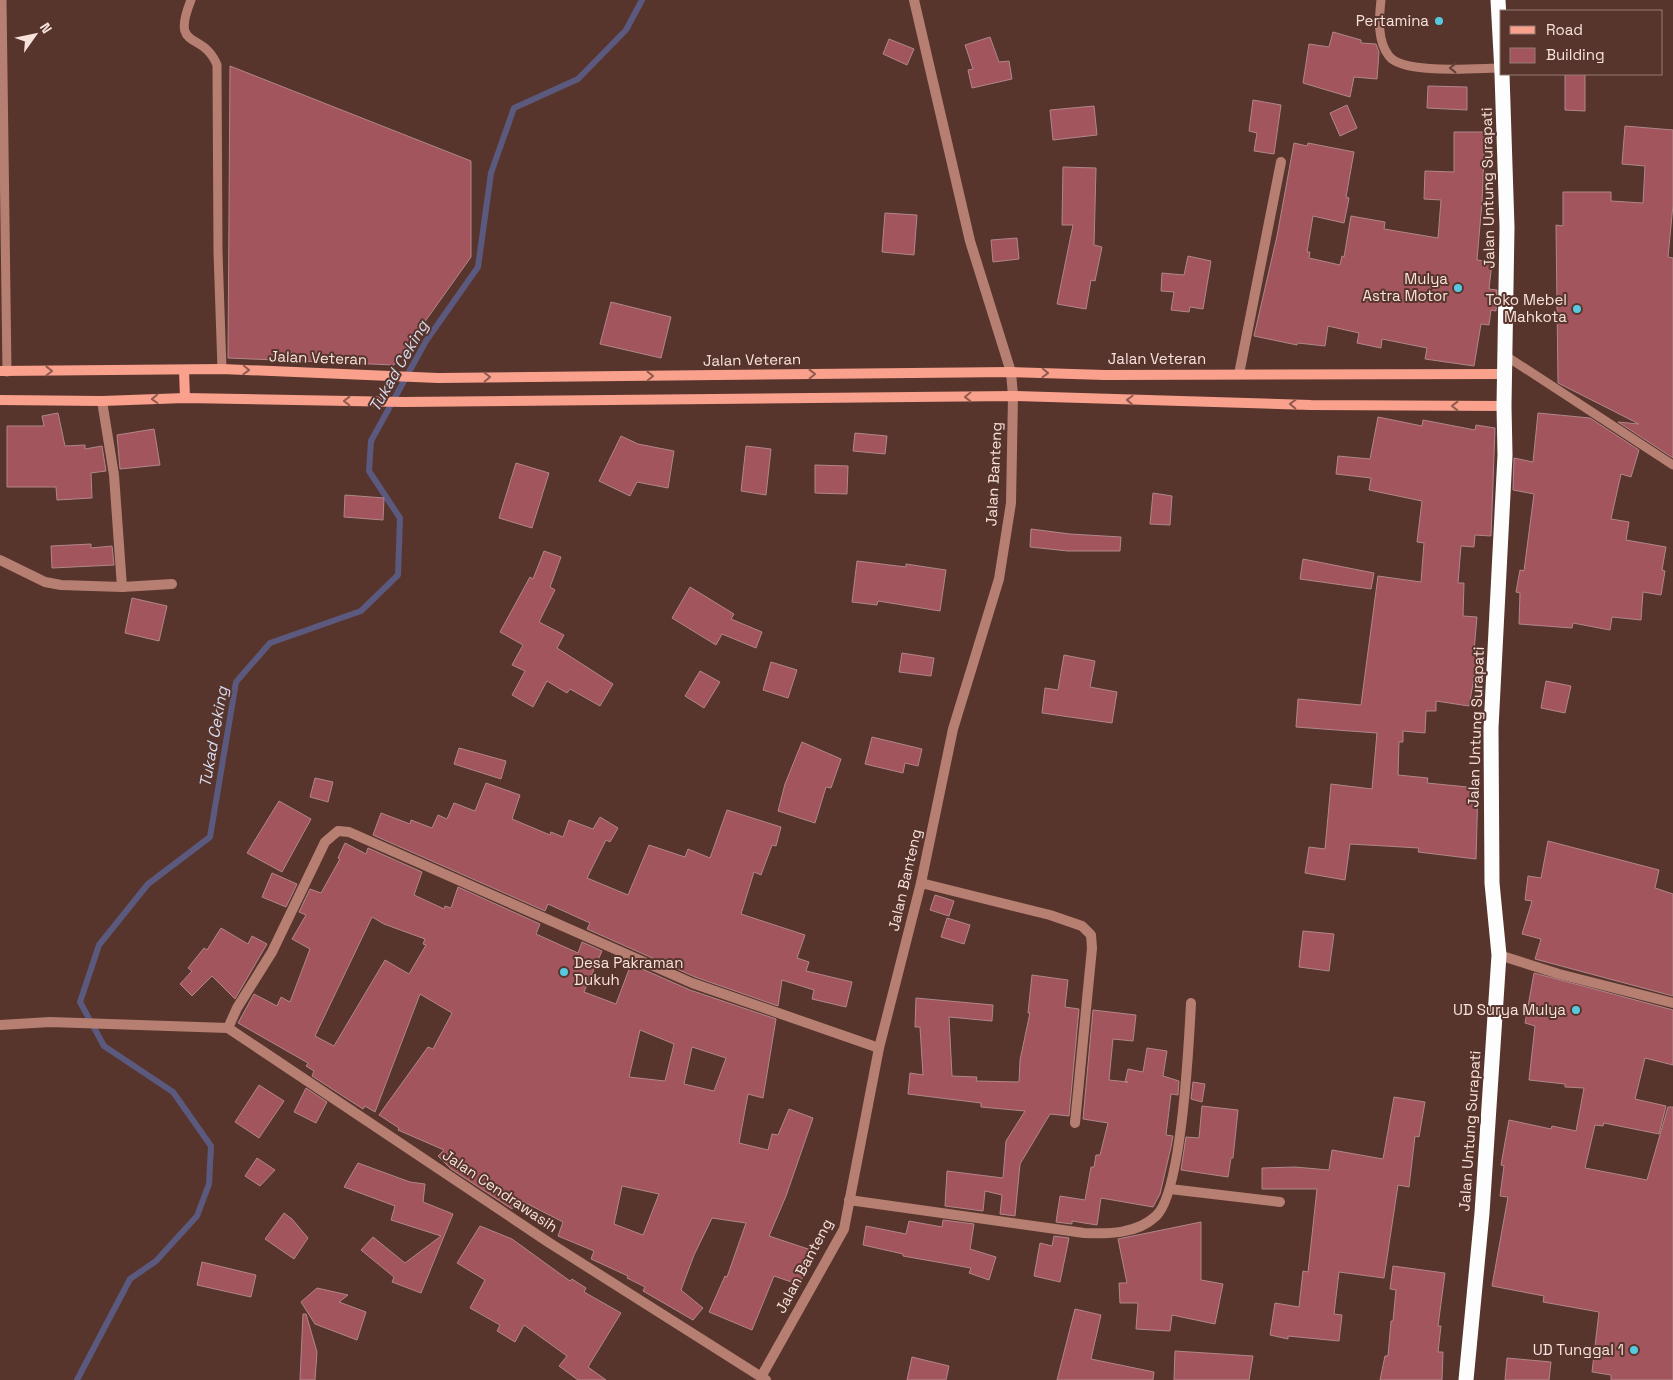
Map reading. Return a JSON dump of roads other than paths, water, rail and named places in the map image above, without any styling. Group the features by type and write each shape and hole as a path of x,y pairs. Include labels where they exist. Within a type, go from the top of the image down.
{"highway":[{"name":"Jalan Untung Surapati","path":"1498,0 1500,34"},
{"name":"Jalan Untung Surapati","path":"1466,1380 1482,1213 1499,956 1492,883 1490,728 1505,465 1507,227 1502,75"}],"main road":[{"name":"Jalan Veteran","path":"4,372 222,369 438,378 1011,372 1105,375 1505,374"},
{"path":"184,370 185,398"},
{"path":"0,400 102,401 185,398 403,402 1013,396 1311,405 1504,406"}],"street":[{"name":"Jalan Banteng","path":"764,1379 844,1229 879,1048 921,883 953,729 999,579 1011,503 1013,396 1011,372 970,241 914,0"},
{"path":"1239,374 1281,162"},
{"path":"102,401 114,475 122,587"},
{"path":"0,560 45,582 61,585 122,587 172,584"},
{"path":"0,1025 50,1022 138,1025 230,1023 272,952 325,842 338,831 349,832 419,862 692,983 879,1048"},
{"path":"921,883 1050,915 1082,926 1091,935 1092,948 1075,1123"},
{"path":"1499,956 1559,974 1673,1003"},
{"path":"849,1200 1066,1231 1115,1234 1141,1226 1156,1216 1164,1206 1170,1189 1184,1103 1191,1003"},
{"name":"Jalan Cendrawasih","path":"230,1023 548,1242 764,1379"},
{"path":"1170,1189 1280,1202"}],"lane":[{"path":"2,0 4,372"},
{"path":"191,0 184,18 184,31 191,39 211,53 217,65 218,252 222,369"},
{"path":"1381,0 1379,17 1381,39 1389,57 1401,64 1425,68 1500,68"},
{"path":"1506,356 1673,465"}],"waterway":[{"name":"Tukad Ceking","path":"77,1380 130,1279 156,1261 197,1216 209,1184 211,1146 173,1092 104,1046 80,1002 99,945 148,884 210,837 236,682 270,643 361,611 398,575 400,518 369,471 371,441 426,341 478,267 491,173 514,108 578,79 626,30 642,0"}],"place":[{"name":"Pertamina","path":"1439,21"},
{"name":"Mulya Astra Motor","path":"1458,288"},
{"name":"Toko Mebel Mahkota","path":"1577,309"},
{"name":"Desa Pakraman Dukuh","path":"564,972"},
{"name":"UD Surya Mulya","path":"1576,1010"},
{"name":"UD Tunggal 1","path":"1634,1350"}]}
